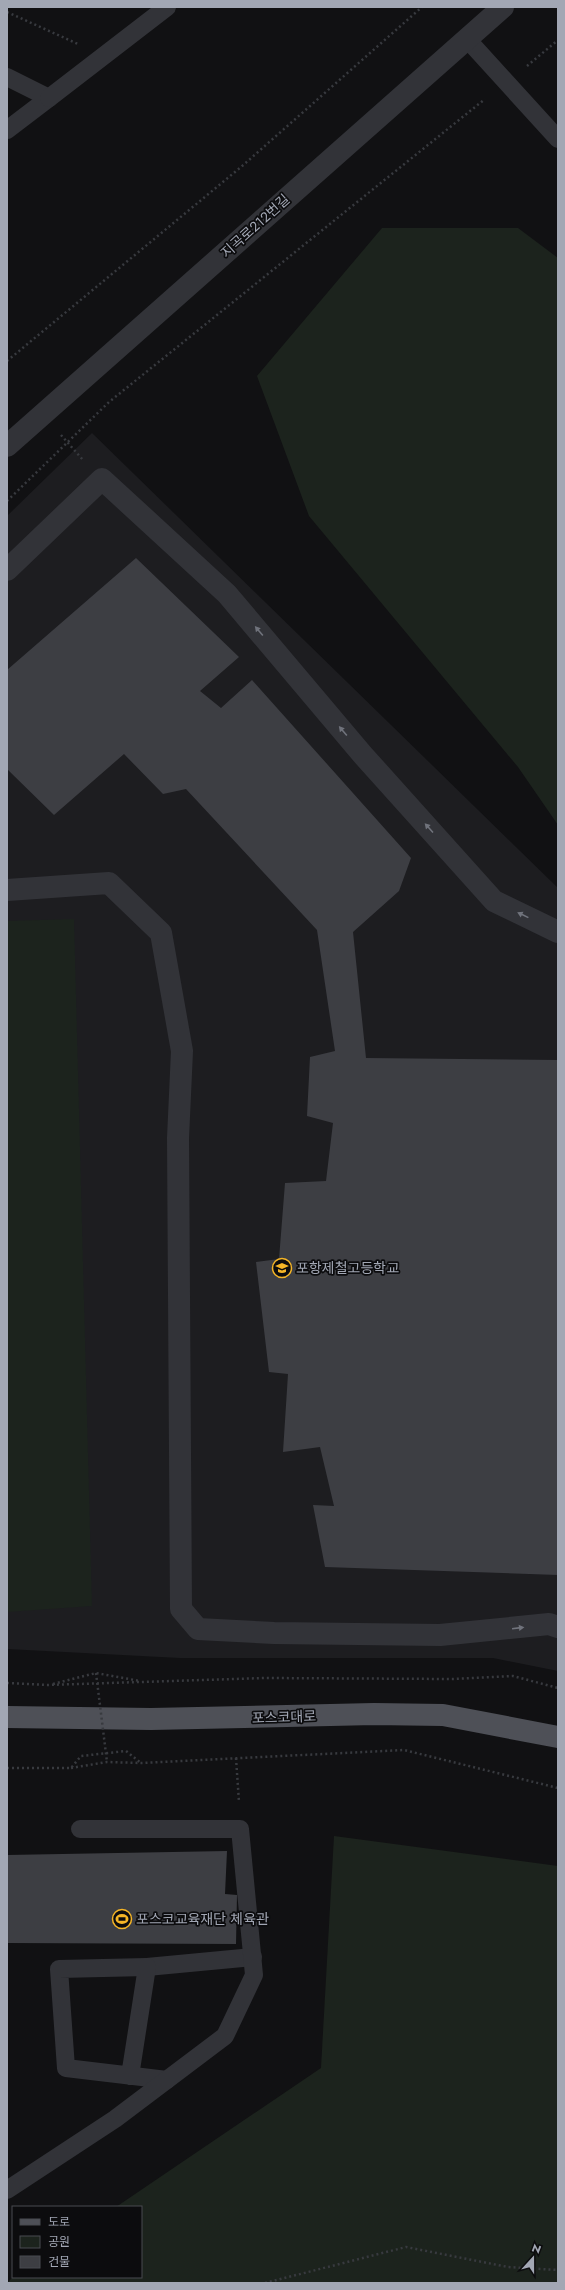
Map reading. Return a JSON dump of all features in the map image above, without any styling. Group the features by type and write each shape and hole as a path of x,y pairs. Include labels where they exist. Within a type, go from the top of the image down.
{"main road":[{"name":"포스코대로","path":"7,1717 150,1719 374,1714 443,1715 558,1737"}],"street":[{"name":"지곡로212번길","path":"7,446 503,7"},
{"path":"7,570 102,479 227,594 362,754 494,901 558,932"},
{"path":"7,890 110,883 161,933 182,1051 178,1138 181,1609 198,1629 282,1634 440,1635 549,1624 558,1627"}],"lane":[{"path":"7,130 168,7"},
{"path":"467,39 558,139"},
{"path":"7,77 48,98"},
{"path":"7,2190 115,2119 225,2036 254,1975 240,1829 80,1829"},
{"path":"166,2080 66,2068 59,1969 147,1967 253,1957"},
{"path":"130,2076 147,1967"}],"path":[{"path":"7,361 241,166 422,7"},
{"path":"7,12 104,56"},
{"path":"7,501 109,402 558,40"},
{"path":"43,414 102,479"},
{"path":"96,1673 107,1762"},
{"path":"47,1685 96,1673 145,1682"},
{"path":"7,1683 47,1685 265,1678 452,1679 513,1676 558,1688"},
{"path":"7,1768 71,1768 107,1762 141,1763 404,1750 558,1788"},
{"path":"71,1768 81,1756 126,1751 141,1763"},
{"path":"236,1758 240,1829"},
{"path":"265,2283 406,2247 508,2267 558,2270"}],"shaded area":[{"name":"포항제철고등학교","path":"92,433 558,888 558,1671 493,1658 180,1658 7,1649 7,516"}],"green space":[{"path":"382,228 518,228 558,258 558,825 518,767 309,516 257,376"},
{"path":"74,919 92,1606 7,1612 7,921"},
{"path":"334,1836 558,1866 558,2283 7,2283 12,2278 142,2278 142,2206 117,2206 321,2068"}],"building":[{"name":"포항제철고등학교","path":"136,558 239,657 200,691 221,708 252,680 411,858 399,891 353,932 366,1058 558,1060 558,1575 325,1567 313,1505 334,1506 320,1447 283,1452 288,1374 269,1372 256,1262 279,1259 285,1183 326,1181 333,1123 307,1116 310,1057 335,1051 317,930 186,789 163,794 124,754 54,815 7,769 7,670"},
{"name":"포스코교육재단 체육관","path":"227,1851 225,1894 237,1895 236,1944 7,1943 7,1855"}],"place":[{"name":"포항제철고등학교","path":"282,1268"},
{"name":"포스코교육재단 체육관","path":"122,1919"}]}
